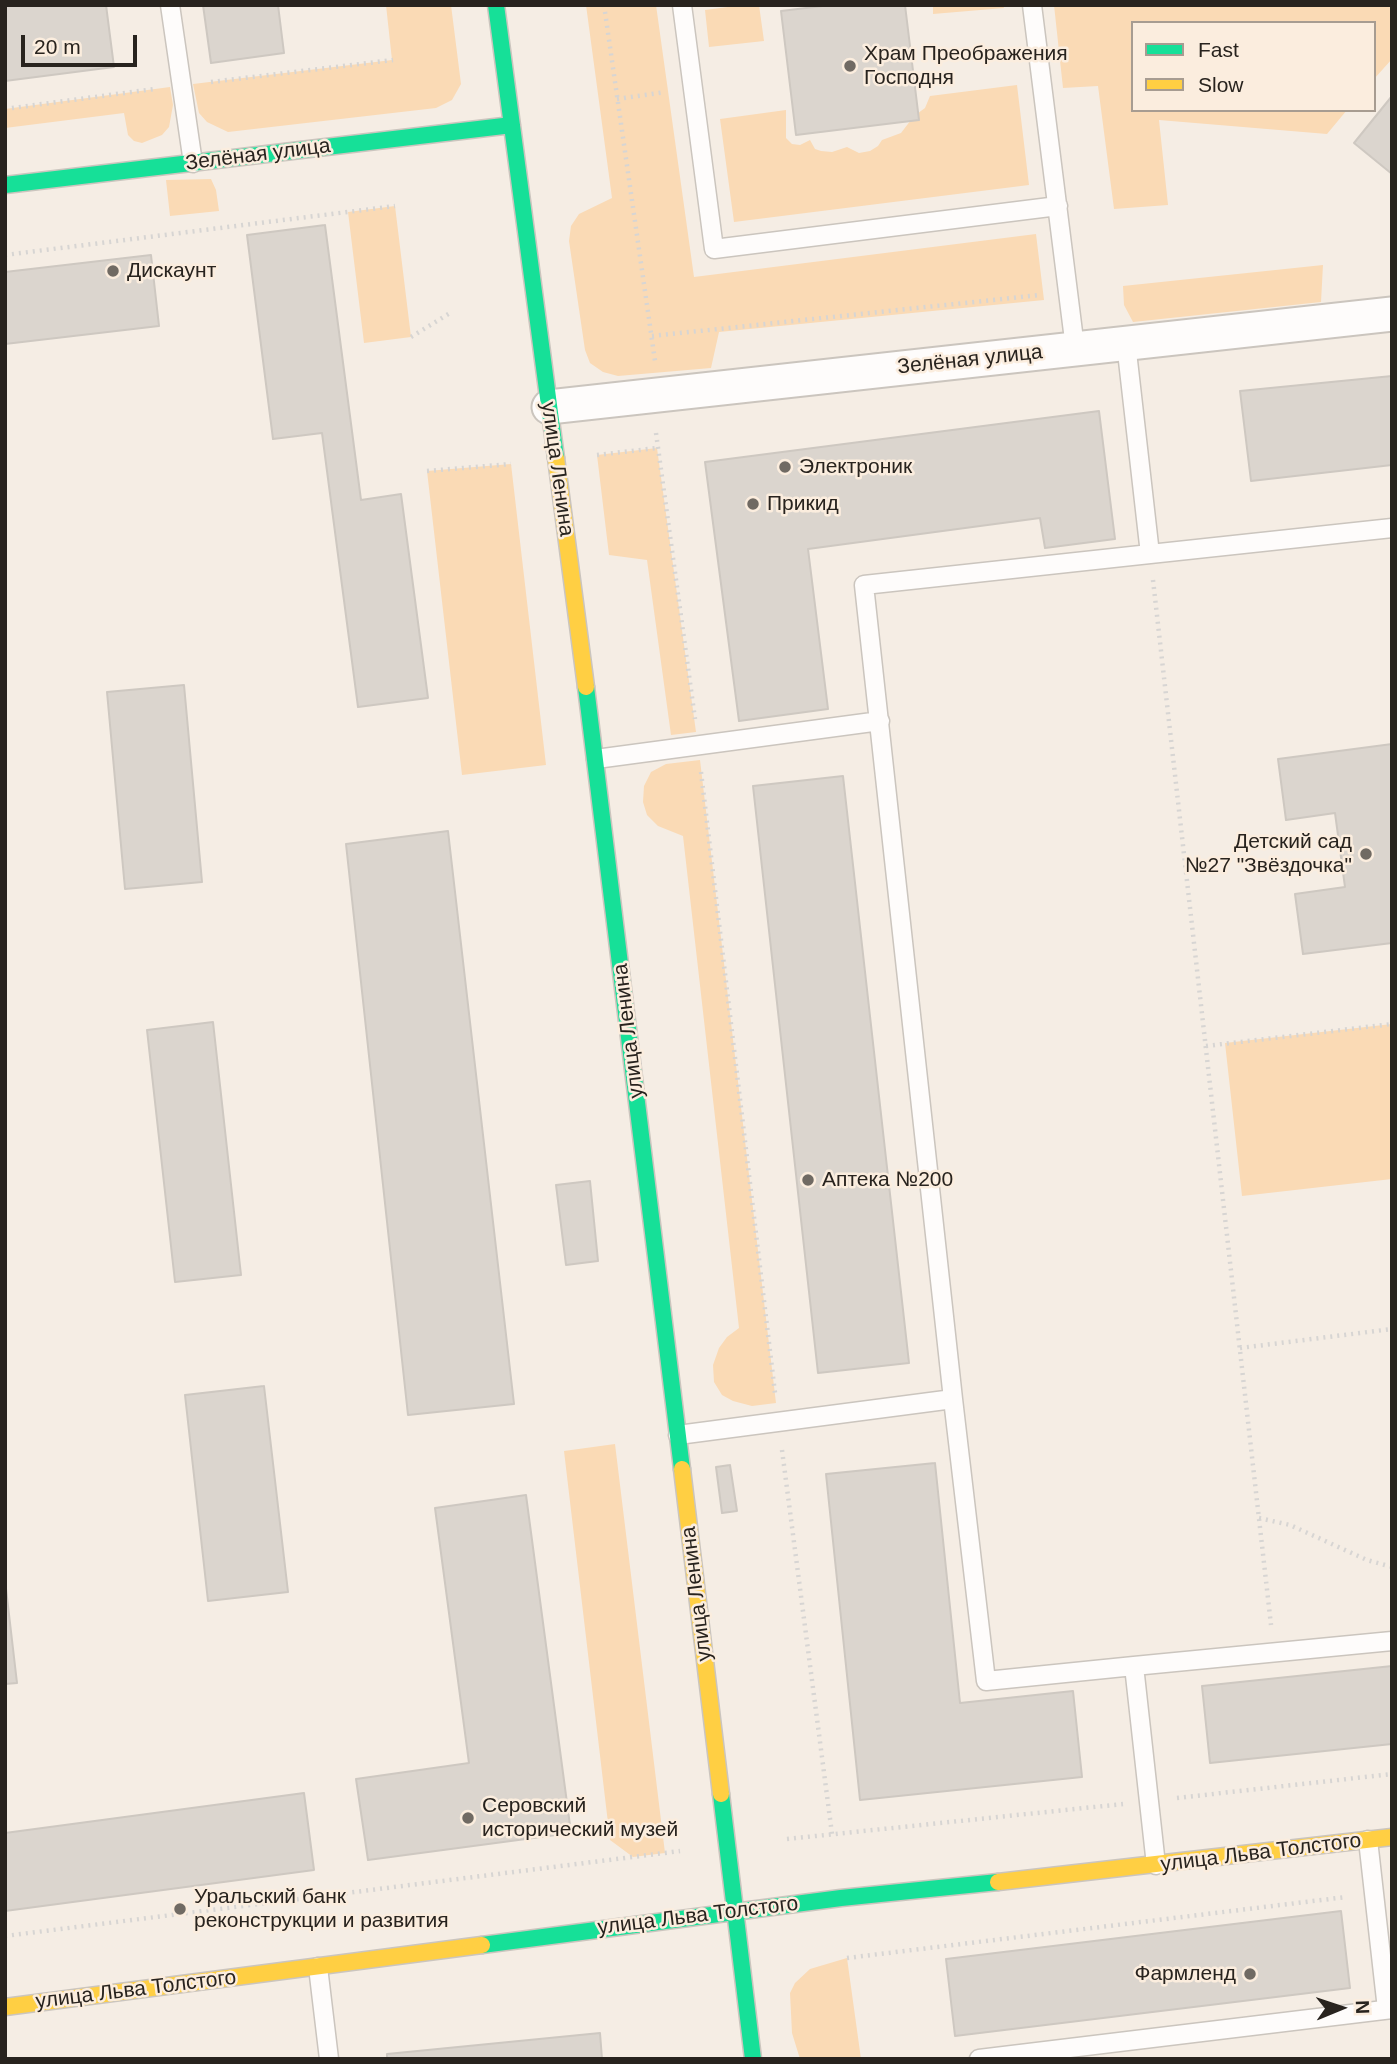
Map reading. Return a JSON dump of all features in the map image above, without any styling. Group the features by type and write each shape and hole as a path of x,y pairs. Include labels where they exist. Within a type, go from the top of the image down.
{"main road":[{"name":"улица Ленина","path":"496,5 596,759 753,2059"},
{"name":"Зелёная улица","path":"5,186 512,125"},
{"name":"улица Льва Толстого","path":"5,2007 736,1911 1392,1837"}],"street":[{"name":"Зелёная улица","path":"549,407 1392,314"}],"lane":[{"path":"170,5 193,163"},
{"path":"682,5 714,249 1058,206"},
{"path":"1032,5 1075,348"},
{"path":"1126,343 1150,554"},
{"path":"1392,528 864,585 986,1681 1392,1641"},
{"path":"596,759 880,721"},
{"path":"678,1435 953,1399"},
{"path":"1134,1666 1156,1865"},
{"path":"985,2058 1390,2009 1368,1840"},
{"path":"318,1967 329,2059"}],"path":[{"path":"604,5 657,372 654,394 657,448 699,746 778,1421 832,1834"},
{"path":"617,99 668,91"},
{"path":"5,255 395,206"},
{"path":"652,336 1067,292"},
{"path":"411,337 450,313"},
{"path":"597,455 657,448"},
{"path":"427,471 511,464"},
{"path":"1150,554 1275,1654"},
{"path":"1206,1046 1392,1024"},
{"path":"1240,1348 1392,1329"},
{"path":"1259,1518 1290,1525 1367,1560 1392,1567"},
{"path":"788,1839 1392,1774"},
{"path":"5,1936 680,1851"},
{"path":"847,1958 1374,1894"}],"shaded area":[{"path":"386,5 451,5 461,84 452,100 436,108 228,132 207,122 199,113 193,84 392,60"},
{"path":"586,5 656,5 694,277 1036,234 1044,300 719,332 711,368 618,376 603,372 590,363 585,350 569,241 571,226 579,214 612,198"},
{"path":"759,5 764,41 709,47 705,10"},
{"path":"933,5 1003,5 1004,8 933,14"},
{"path":"1054,5 1392,5 1392,59 1376,77 1376,21 1131,21 1131,112 1345,112 1327,134 1159,120 1168,205 1114,209 1098,86 1063,88"},
{"path":"1017,85 1029,185 734,222 720,119 786,110 786,138 792,144 800,145 810,140 815,149 821,151 832,152 847,147 859,153 870,151 882,140 901,133 914,116 925,108 930,96"},
{"path":"170,87 173,105 169,127 162,135 142,143 134,141 128,135 124,113 5,128 5,109"},
{"path":"211,179 216,190 219,211 170,216 166,180"},
{"path":"395,206 411,337 364,343 348,212"},
{"path":"1323,265 1321,302 1133,322 1124,305 1123,286"},
{"path":"657,448 696,732 671,735 647,560 609,555 597,455"},
{"path":"511,464 546,765 462,775 427,471"},
{"path":"700,760 776,1403 752,1406 722,1395 714,1382 713,1365 719,1348 727,1337 739,1328 683,836 658,826 647,815 643,802 644,786 651,772 666,764"},
{"path":"1392,1024 1392,1179 1242,1196 1225,1043"},
{"path":"615,1444 665,1853 633,1857 610,1840 564,1451"},
{"path":"847,1958 861,2059 800,2059 792,2033 790,1993 795,1983 810,1969"}],"building":[{"path":"106,5 114,67 5,81 5,6"},
{"path":"203,5 278,5 284,53 211,63"},
{"name":"Храм Преображения Господня","path":"831,5 905,5 919,120 796,135 781,11"},
{"path":"1392,96 1392,174 1354,143"},
{"path":"325,225 361,500 401,494 428,698 358,707 322,433 273,439 247,235"},
{"path":"151,255 159,326 5,344 5,272"},
{"path":"1392,376 1392,465 1251,481 1240,391"},
{"path":"1099,411 1115,539 1045,548 1040,518 808,549 828,709 739,721 705,462"},
{"path":"184,685 202,882 125,889 107,692"},
{"name":"Детский сад №27 \"Звёздочка\"","path":"1392,744 1392,943 1303,954 1295,894 1345,887 1335,813 1286,820 1278,759"},
{"path":"843,776 909,1363 818,1373 753,786"},
{"path":"448,831 514,1404 408,1415 346,844"},
{"path":"213,1022 241,1275 175,1282 147,1030"},
{"path":"590,1181 598,1261 566,1265 556,1185"},
{"path":"264,1386 288,1592 208,1601 185,1395"},
{"path":"935,1463 960,1703 1073,1691 1082,1777 860,1800 826,1474"},
{"path":"730,1465 737,1511 722,1513 716,1467"},
{"path":"526,1495 571,1833 368,1860 356,1779 469,1763 435,1508"},
{"path":"5,1580 17,1683 5,1684"},
{"path":"1392,1666 1392,1744 1210,1763 1202,1686"},
{"path":"304,1793 314,1870 5,1911 5,1833"},
{"path":"1341,1911 1350,1988 955,2036 946,1959"},
{"path":"600,2033 602,2059 387,2059 387,2054"}],"traffic: fast":[{"path":"496,5 556,458"},
{"path":"5,185 512,125"},
{"path":"586,687 682,1469"},
{"path":"721,1794 753,2059"},
{"path":"482,1945 841,1898 998,1882"}],"traffic: slow":[{"path":"556,458 586,687"},
{"path":"682,1469 721,1794"},
{"path":"998,1882 1392,1837"},
{"path":"5,2007 482,1945"}],"place":[{"name":"Храм Преображения Господня","path":"850,66"},
{"name":"Дискаунт","path":"113,271"},
{"name":"Электроник","path":"785,467"},
{"name":"Прикид","path":"753,504"},
{"name":"Детский сад №27 \"Звёздочка\"","path":"1366,854"},
{"name":"Аптека №200","path":"808,1180"},
{"name":"Серовский исторический музей","path":"468,1818"},
{"name":"Уральский банк реконструкции и развития","path":"180,1909"},
{"name":"Фармленд","path":"1250,1974"}]}
